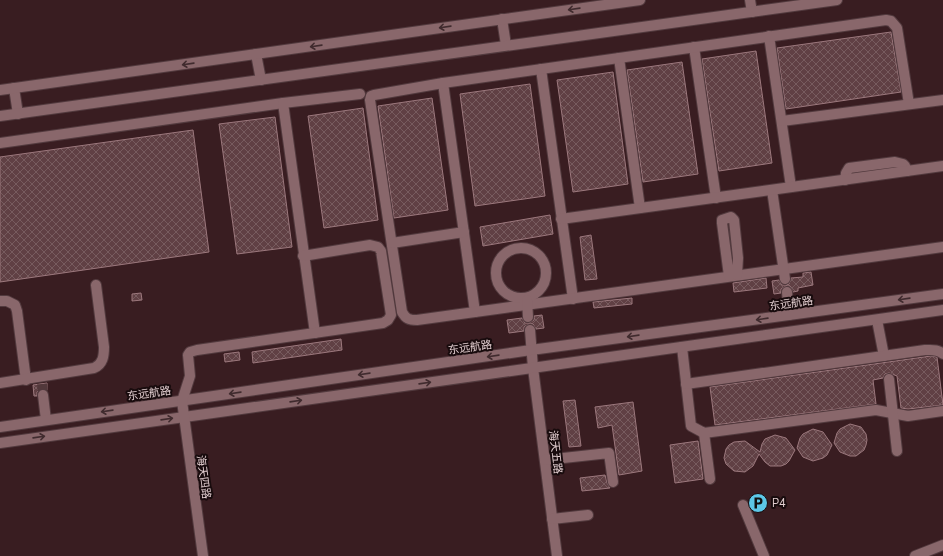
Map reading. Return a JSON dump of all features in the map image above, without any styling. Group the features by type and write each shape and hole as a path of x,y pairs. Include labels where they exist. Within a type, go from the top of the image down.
{"street":[{"path":"0,90 640,0"},
{"path":"750,0 752,12"},
{"path":"0,116 752,12 815,1 837,0"},
{"path":"502,19 506,45"},
{"path":"909,104 897,28 891,21 880,20 444,83 371,96 370,100 401,306 405,317 410,320 417,320 475,312 527,301 573,299 943,247"},
{"path":"769,36 792,187"},
{"path":"694,47 716,198"},
{"path":"256,54 260,80"},
{"path":"619,58 640,208"},
{"path":"541,69 573,299"},
{"path":"444,83 475,312"},
{"path":"14,88 18,114"},
{"path":"0,143 283,103 360,94"},
{"path":"782,121 943,100"},
{"path":"283,103 303,256 315,333"},
{"path":"561,219 845,180 846,173 849,168 895,162 903,164 907,168 907,172 943,166"},
{"path":"772,190 785,279"},
{"path":"727,217 731,217 734,220 738,258 733,276 722,223 722,220 727,217"},
{"path":"392,243 464,232"},
{"path":"182,401 190,376 188,355 193,351 383,324 390,318 391,312 381,251 378,247 370,245 303,256"},
{"path":"518,248 534,252 541,259 545,268 546,277 542,286 536,294 527,301 506,294 499,286 496,275 497,264 502,256 509,251 518,248"},
{"path":"0,383 26,380 41,381 94,368 101,363 104,347 96,285"},
{"path":"786,292 789,315"},
{"name":"东远航路","path":"0,427 531,350 943,294"},
{"path":"0,301 15,304 26,380"},
{"path":"527,301 528,317"},
{"path":"0,443 943,310"},
{"path":"877,320 884,356"},
{"name":"海天五路","path":"530,330 533,368 557,556"},
{"path":"682,347 691,426 704,433 876,410 908,416 943,411"},
{"path":"686,384 934,350 940,351 943,354"},
{"path":"889,379 897,451"},
{"path":"43,395 46,420"},
{"name":"海天四路","path":"182,401 203,556"},
{"path":"704,433 710,479"},
{"path":"545,460 609,453 613,482"},
{"path":"742,504 764,556"},
{"path":"552,519 588,515"},
{"path":"915,556 943,545"}],"building":[{"path":"891,32 901,92 786,109 777,48"},
{"path":"756,51 772,163 719,171 702,59"},
{"path":"682,62 698,174 643,182 627,70"},
{"path":"613,72 628,184 573,192 557,80"},
{"path":"530,84 545,196 475,206 460,94"},
{"path":"432,98 448,210 394,218 378,106"},
{"path":"363,108 378,220 324,228 308,116"},
{"path":"275,117 292,247 237,254 219,124"},
{"path":"193,130 209,252 0,282 0,157"},
{"path":"550,215 553,234 483,246 480,227"},
{"path":"591,235 597,279 585,280 580,237"},
{"path":"811,272 813,285 798,288 798,291 793,292 790,286 786,286 781,289 781,293 774,294 772,281 779,280 782,285 786,285 789,284 791,278 803,277 803,273"},
{"path":"766,278 767,288 734,292 733,283"},
{"path":"141,293 142,300 132,301 132,294"},
{"path":"632,298 632,304 594,308 593,302"},
{"path":"542,315 544,328 536,329 533,324 529,324 524,327 524,331 509,333 507,320 522,318 525,323 529,323 534,320 534,316"},
{"path":"341,339 342,350 253,363 252,352"},
{"path":"239,352 240,360 225,362 224,354"},
{"path":"931,356 937,357 943,405 908,409 901,408 897,376 889,373 885,374 883,378 873,380 876,404 715,425 710,387"},
{"path":"47,383 47,390 39,390 37,392 37,396 34,396 33,385"},
{"path":"575,400 581,446 569,447 563,401"},
{"path":"633,402 642,471 619,475 612,425 598,428 595,407"},
{"path":"850,424 861,427 866,434 867,440 864,450 856,456 850,456 840,452 834,443 840,429"},
{"path":"813,429 823,432 832,445 827,455 813,461 803,457 797,448 803,434"},
{"path":"775,435 786,438 795,450 786,464 781,466 770,466 759,454 753,466 745,472 734,471 726,464 724,458 726,449 734,442 745,441 760,452 765,439"},
{"path":"698,441 703,479 675,483 670,445"},
{"path":"605,475 610,488 582,491 580,478"}],"tunnel":[{"path":"42,384 43,395"}],"place":[{"name":"P4","path":"758,503"}]}
